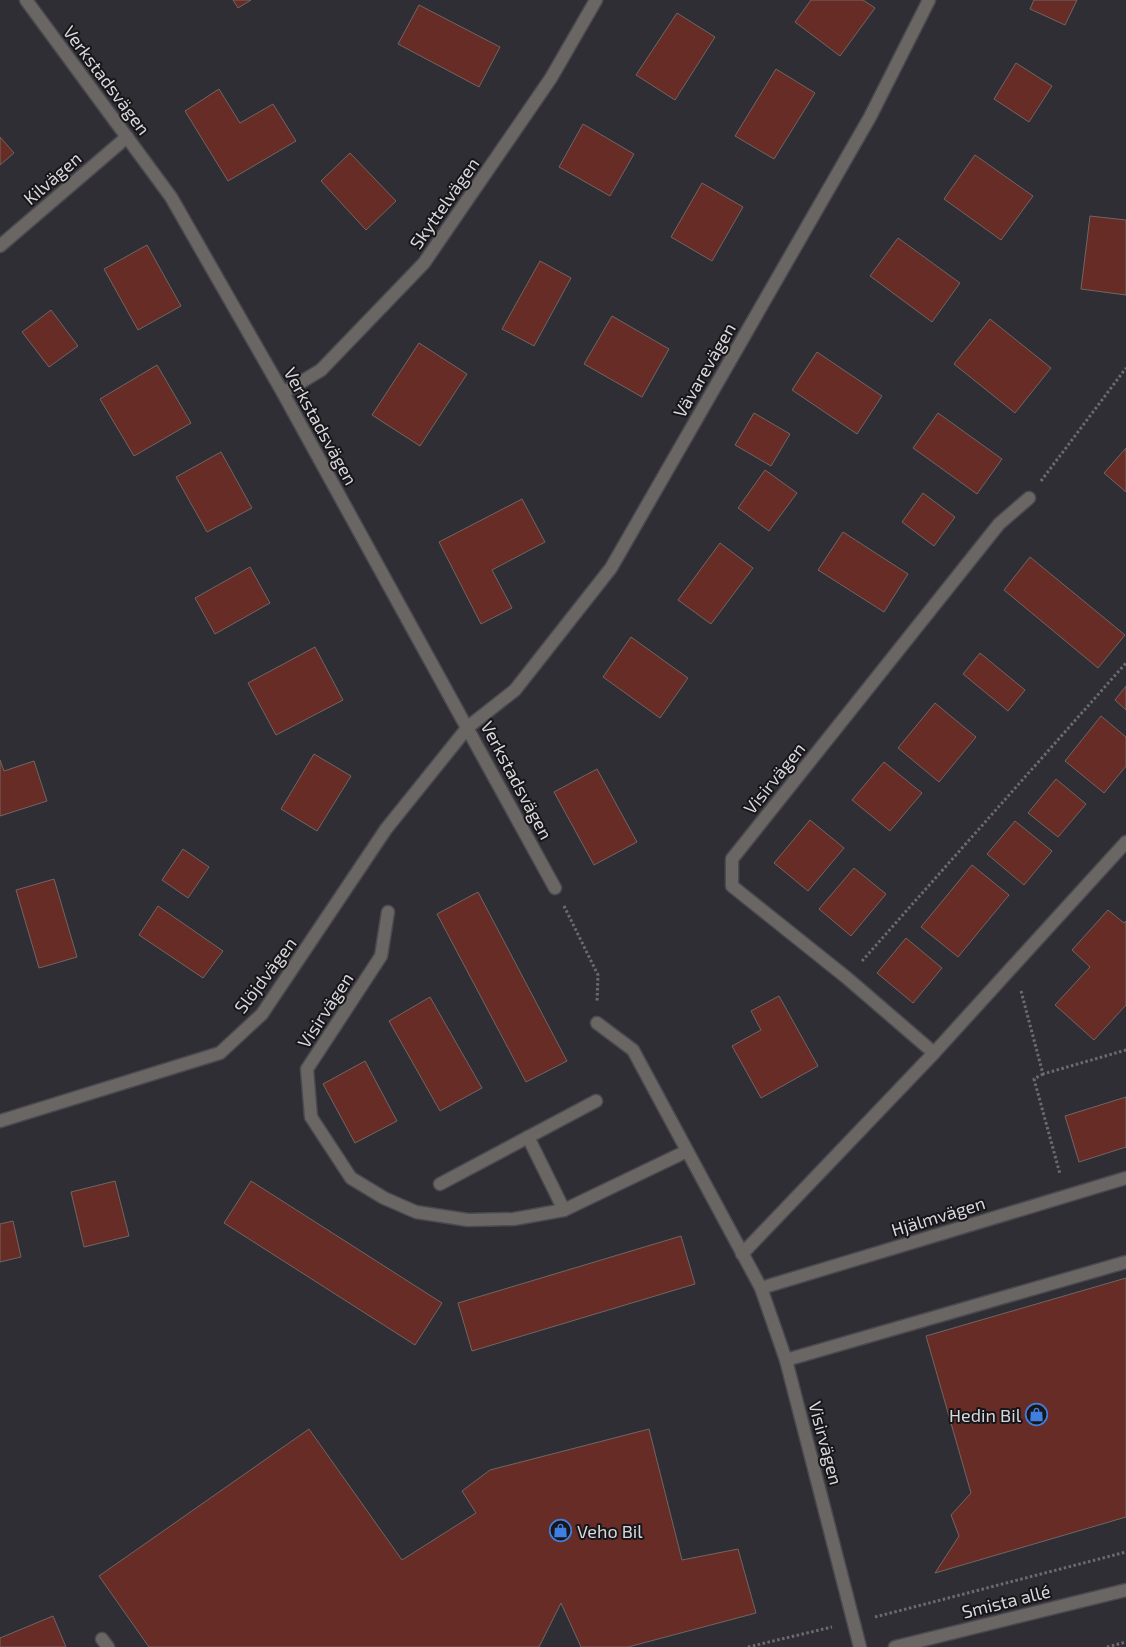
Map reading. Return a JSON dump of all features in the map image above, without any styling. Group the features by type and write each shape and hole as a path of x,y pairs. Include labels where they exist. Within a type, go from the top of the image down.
{"street":[{"name":"Verkstadsvägen","path":"26,0 171,197 283,393 555,888"},
{"name":"Skyttelvägen","path":"283,393 321,370 424,263 551,78 596,0"},
{"name":"Vävarevägen","path":"468,727 515,690 611,568 870,117 929,0"},
{"name":"Kilvägen","path":"0,246 127,137"},
{"name":"Visirvägen","path":"934,1053 847,978 732,886 732,859 999,524 1029,498"},
{"name":"Slöjdvägen","path":"0,1121 220,1053 262,1014 386,829 468,727"},
{"path":"742,1254 934,1053 1126,842"},
{"name":"Visirvägen","path":"388,912 381,956 307,1069 311,1117 351,1178 384,1198 416,1212 468,1220 514,1219 564,1210 687,1151"},
{"name":"Visirvägen","path":"597,1023 633,1050 761,1288 786,1360 860,1647"},
{"path":"440,1184 596,1101"},
{"path":"528,1137 564,1210"},
{"name":"Hjälmvägen","path":"761,1288 1126,1178"},
{"path":"786,1360 1126,1262"},
{"name":"Smista allé","path":"895,1647 1126,1590"}],"path":[{"path":"1029,498 1126,368"},
{"path":"847,978 1126,663"},
{"path":"555,888 598,975 597,1023"},
{"path":"1020,988 1043,1074"},
{"path":"1061,1177 1034,1079 1043,1074 1126,1050"},
{"path":"748,1647 854,1622 1126,1552"},
{"path":"1107,1647 1126,1642"}],"building":[{"path":"233,0 251,0 238,8"},
{"path":"811,0 863,0 875,8 840,56 795,22"},
{"path":"1034,0 1077,0 1065,25 1030,9"},
{"path":"419,5 500,47 479,87 398,44"},
{"path":"677,13 715,37 675,100 636,75"},
{"path":"1016,63 1052,86 1029,122 994,99"},
{"path":"776,69 815,93 774,159 735,136"},
{"path":"219,89 240,123 273,104 296,141 228,181 185,111"},
{"path":"583,124 634,154 610,196 559,167"},
{"path":"0,137 14,153 0,165"},
{"path":"350,153 396,201 366,230 321,181"},
{"path":"975,155 1033,196 1001,240 944,199"},
{"path":"702,183 743,207 712,261 671,237"},
{"path":"1090,216 1126,220 1126,295 1081,289"},
{"path":"898,238 960,283 932,322 870,276"},
{"path":"147,245 181,306 138,330 104,269"},
{"path":"540,261 571,278 534,346 502,329"},
{"path":"51,310 78,346 49,367 22,332"},
{"path":"612,316 669,349 642,397 584,364"},
{"path":"990,319 1051,368 1015,413 954,364"},
{"path":"419,343 467,374 420,446 372,415"},
{"path":"817,352 882,396 857,434 792,390"},
{"path":"157,365 191,423 134,456 100,399"},
{"path":"754,413 790,434 771,466 735,445"},
{"path":"938,413 1002,459 977,494 913,448"},
{"path":"1126,448 1126,492 1104,473"},
{"path":"221,452 252,508 207,532 176,477"},
{"path":"765,470 797,493 769,531 738,508"},
{"path":"923,493 955,517 934,546 902,522"},
{"path":"522,499 545,542 492,570 512,608 481,624 439,542"},
{"path":"843,532 908,574 884,612 818,570"},
{"path":"720,543 753,568 711,624 678,600"},
{"path":"1030,557 1125,635 1098,668 1004,590"},
{"path":"250,567 270,603 215,634 195,598"},
{"path":"631,637 688,678 660,718 603,677"},
{"path":"315,647 343,700 276,735 248,683"},
{"path":"980,653 1025,690 1008,711 963,674"},
{"path":"1126,686 1126,710 1115,700"},
{"path":"935,703 976,737 939,782 898,748"},
{"path":"1101,716 1126,737 1126,766 1104,793 1065,761"},
{"path":"314,754 351,776 317,831 281,809"},
{"path":"0,760 4,771 34,761 47,801 0,816"},
{"path":"884,762 922,793 890,831 852,800"},
{"path":"597,769 637,842 594,865 554,792"},
{"path":"1056,779 1086,804 1058,837 1028,813"},
{"path":"810,820 844,848 808,891 774,863"},
{"path":"1015,821 1052,851 1024,885 987,854"},
{"path":"183,849 209,867 188,898 162,880"},
{"path":"972,865 1009,895 958,957 921,927"},
{"path":"854,868 886,894 851,936 819,909"},
{"path":"54,879 77,957 39,968 16,890"},
{"path":"478,892 567,1061 526,1082 437,914"},
{"path":"158,906 223,951 203,978 139,935"},
{"path":"1108,910 1124,923 1126,921 1126,1005 1094,1040 1055,1005 1090,967 1072,950"},
{"path":"906,938 942,968 913,1003 877,973"},
{"path":"779,996 818,1066 761,1098 732,1046 761,1030 751,1011"},
{"path":"430,997 482,1088 440,1111 389,1021"},
{"path":"365,1061 397,1121 355,1143 323,1084"},
{"path":"1126,1097 1126,1147 1079,1162 1065,1116"},
{"path":"115,1181 129,1236 84,1247 71,1192"},
{"path":"251,1181 442,1303 415,1345 224,1223"},
{"path":"13,1221 21,1257 0,1262 0,1224"},
{"path":"681,1236 695,1284 472,1351 458,1303"},
{"name":"Hedin Bil","path":"1126,1278 1126,1517 935,1573 959,1536 951,1515 971,1493 926,1336"},
{"name":"Veho Bil","path":"309,1429 402,1560 476,1513 462,1491 490,1470 649,1429 682,1560 738,1549 756,1613 628,1647 581,1647 561,1603 539,1647 149,1647 99,1576"},
{"path":"53,1616 66,1647 0,1647 0,1638"}],"place":[{"name":"Hedin Bil","path":"1037,1415"},
{"name":"Veho Bil","path":"561,1531"}]}
